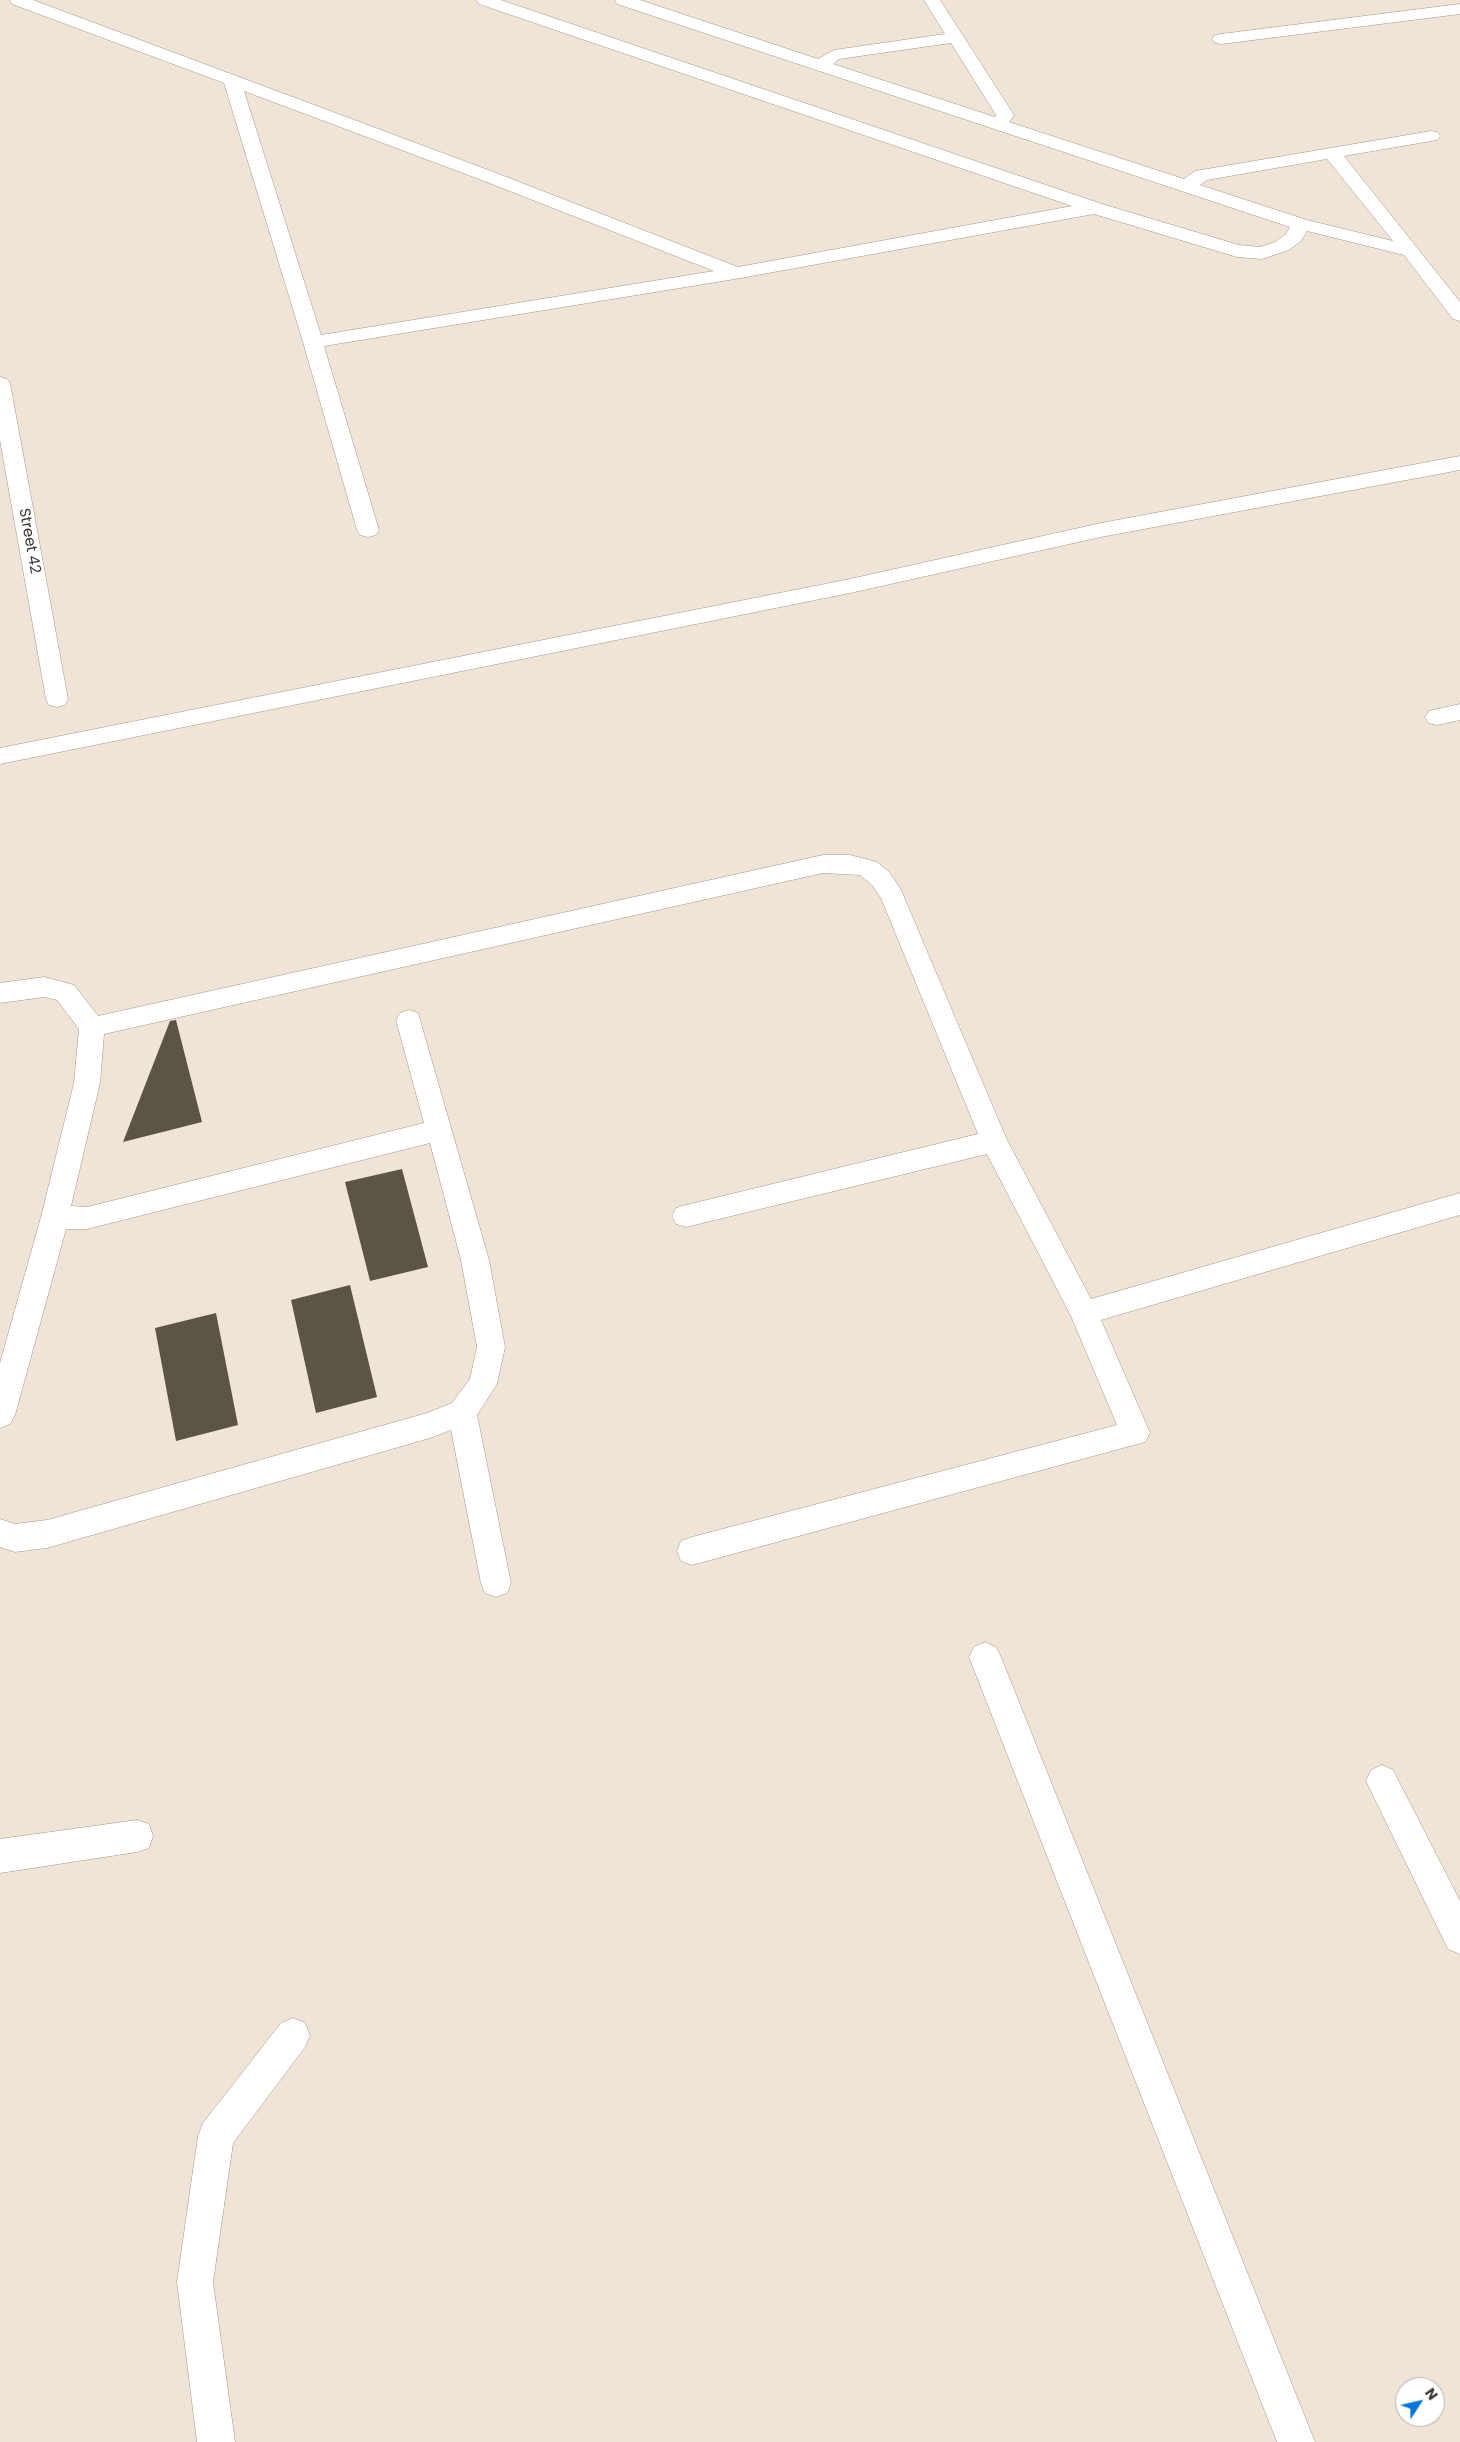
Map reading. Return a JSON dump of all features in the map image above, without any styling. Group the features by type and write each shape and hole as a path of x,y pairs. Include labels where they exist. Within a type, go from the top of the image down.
{"street":[{"path":"18,0 494,179 735,273"},
{"path":"485,0 1095,208 1237,251 1262,253 1282,246 1294,237 1301,224"},
{"path":"624,0 1301,224 1411,251"},
{"path":"932,0 1005,115 998,125"},
{"path":"1385,0 1399,17"},
{"path":"1222,39 1460,9"},
{"path":"820,65 834,55 956,37"},
{"path":"232,81 313,342 368,530"},
{"path":"1187,186 1201,175 1431,136"},
{"path":"1332,153 1460,315"},
{"path":"313,342 735,273 1095,208"},
{"name":"Street 42","path":"0,383 57,699"},
{"path":"0,756 850,586 1101,530 1460,463"},
{"path":"1436,717 1460,712"},
{"path":"92,1027 823,864 850,864 868,868 881,880 892,896 994,1141 1084,1313 1135,1433 692,1551"},
{"path":"0,993 44,987 65,992 92,1027 87,1083 55,1217 0,1415"},
{"path":"0,1533 15,1538 47,1534 430,1426 462,1412 483,1384 492,1347 475,1260 409,1020"},
{"path":"55,1217 87,1218 440,1130"},
{"path":"686,1216 994,1141"},
{"path":"1084,1313 1460,1204"},
{"path":"462,1412 496,1583"},
{"path":"985,1657 1296,2442"},
{"path":"1382,1781 1460,1937"},
{"path":"0,1856 137,1836"},
{"path":"216,2442 195,2282 216,2136 293,2035"}],"building":[{"path":"176,1020 202,1122 123,1142 170,1021"},
{"path":"402,1169 428,1267 370,1281 345,1182"},
{"path":"350,1285 377,1397 316,1413 291,1300"},
{"path":"216,1313 238,1425 176,1441 155,1328"}]}
